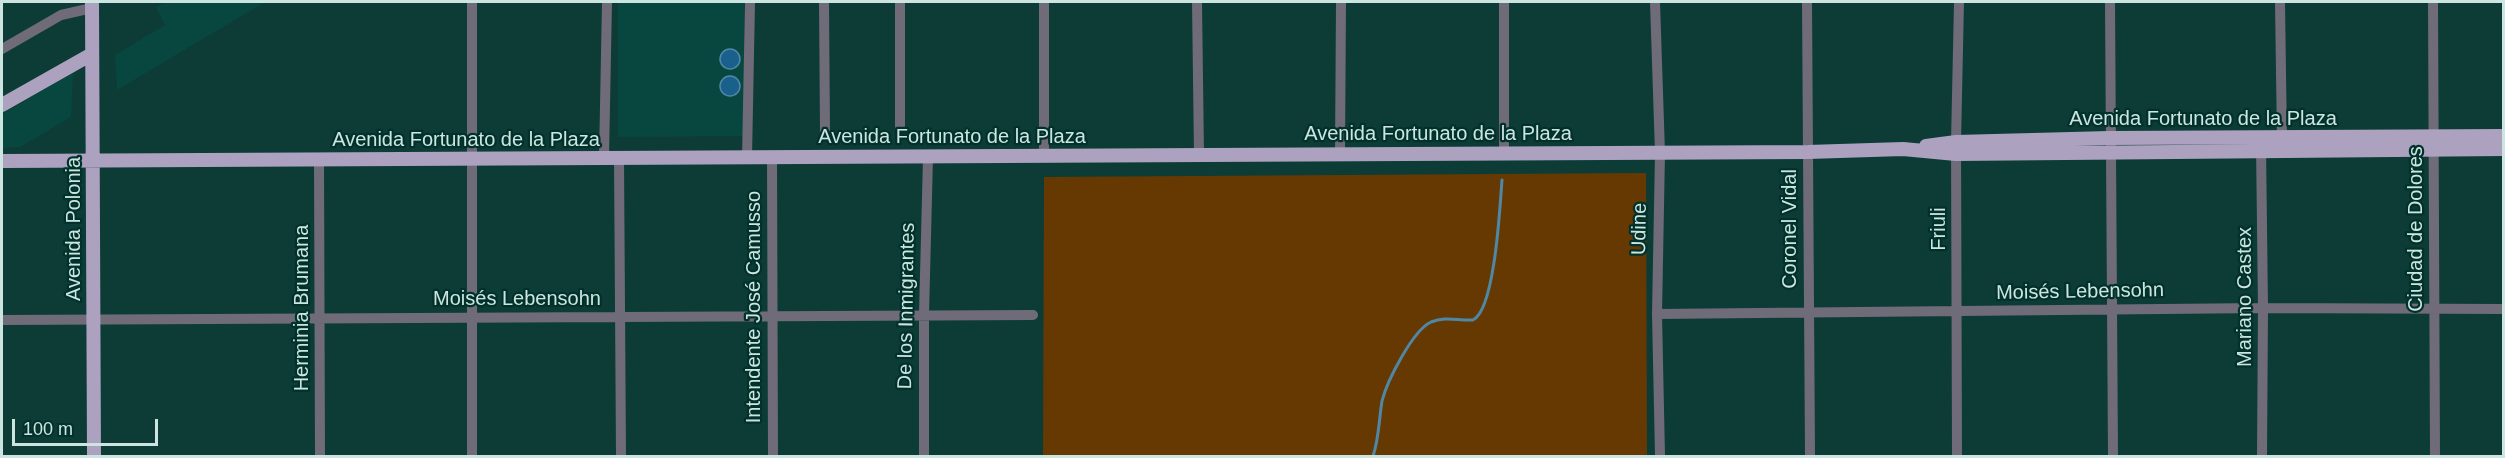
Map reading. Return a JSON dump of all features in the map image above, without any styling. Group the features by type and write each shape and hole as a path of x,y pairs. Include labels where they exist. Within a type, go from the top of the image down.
{"main road":[{"name":"Avenida Polonia","path":"92,5 94,456"},
{"path":"2,105 92,54"},
{"name":"Avenida Fortunato de la Plaza","path":"2433,143 2504,136"},
{"name":"Avenida Fortunato de la Plaza","path":"2,161 1808,152 2109,145 2433,143 2504,149"}],"street":[{"path":"472,2 470,159 472,456"},
{"path":"604,159 607,2"},
{"path":"747,158 750,2"},
{"path":"824,2 825,131"},
{"path":"900,2 900,126"},
{"path":"1044,2 1044,156"},
{"path":"1197,2 1199,155"},
{"path":"1340,154 1341,2"},
{"path":"1504,2 1504,153"},
{"name":"Udine","path":"1655,2 1660,153 1657,314 1660,456"},
{"name":"Coronel Vidal","path":"1807,2 1810,456"},
{"name":"Friuli","path":"1957,456 1956,148 1959,2"},
{"path":"2110,2 2110,309 2113,456"},
{"path":"2280,2 2282,144"},
{"name":"Ciudad de Dolores","path":"2433,2 2434,456"},
{"path":"2,48 61,15 92,5"},
{"name":"Mariano Castex","path":"2261,145 2264,308 2262,456"},
{"name":"De los Inmigrantes","path":"924,456 924,315 928,157"},
{"name":"Intendente José Camusso","path":"772,158 772,456"},
{"path":"620,159 621,456"},
{"name":"Herminia Brumana","path":"319,160 320,456"},
{"name":"Moisés Lebensohn","path":"1657,314 1957,313 2264,308 2504,309"},
{"name":"Moisés Lebensohn","path":"2,320 1033,315"}],"shaded area":[{"path":"166,2 265,2 117,90 115,55 165,25 156,7"},
{"path":"618,2 744,2 744,136 618,137"},
{"path":"726,49 734,49 740,55 740,63 734,69 726,69 720,63 720,55"},
{"path":"73,73 71,117 20,147 2,148 2,114"},
{"path":"730,76 737,79 740,86 737,93 730,96 723,93 720,86 723,79"},
{"path":"1646,173 1647,456 1043,456 1044,177"}],"waterway":[{"path":"1373,456 1385,392 1395,369 1416,335 1436,320 1473,320 1480,312 1487,297 1495,256 1502,180"}]}
